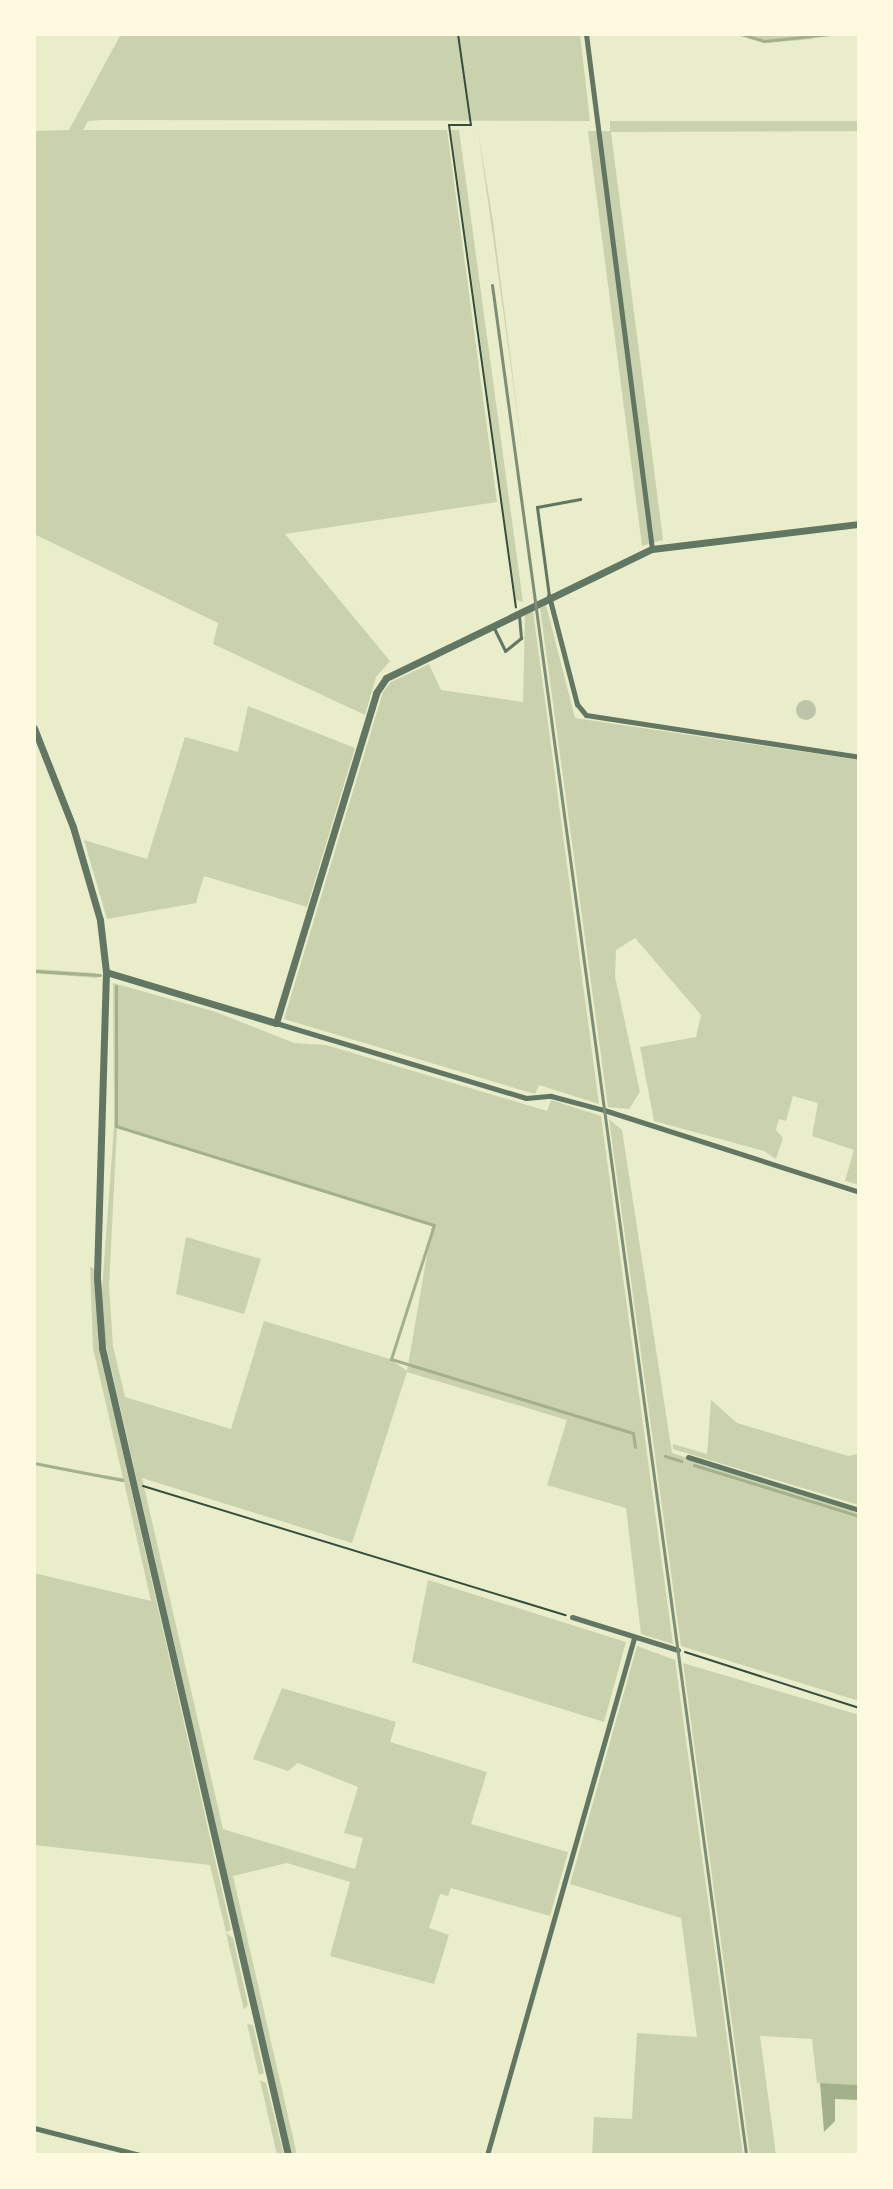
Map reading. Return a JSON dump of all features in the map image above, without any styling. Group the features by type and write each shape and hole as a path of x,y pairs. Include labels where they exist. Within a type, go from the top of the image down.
{"street":[{"path":"586,34 652,549"},
{"path":"276,1023 380,684 492,624 652,549 859,524"},
{"path":"549,596 577,704 586,715 859,757"},
{"path":"34,728 73,827 100,920 106,972 97,1278 102,1348 288,2155"},
{"path":"106,972 526,1098 551,1096 604,1110 859,1192"},
{"path":"688,1457 859,1510"},
{"path":"572,1617 678,1650"},
{"path":"487,2155 634,1638"},
{"path":"34,2128 140,2155"}],"lane":[{"path":"549,596 537,507 580,499"},
{"path":"492,624 505,651 517,645 522,628 517,612"}],"path":[{"path":"458,34 471,125 449,125 517,612"},
{"path":"135,1483 572,1617"},
{"path":"678,1650 859,1708"}],"shaded area":[{"path":"121,34 580,34 590,121 102,120 88,121 83,130 447,130 497,502 285,534 390,661 376,677 365,715 213,644 218,623 34,534 34,131 69,130"},
{"path":"736,34 810,34 813,39 765,43"},
{"path":"610,121 859,121 859,131 611,132 663,540 642,546 588,131 610,131"},
{"path":"451,130 459,130 523,602 516,600"},
{"path":"478,130 493,222 523,455 491,222"},
{"path":"546,605 575,718 859,760 859,1185 845,1181 854,1150 812,1136 818,1103 793,1096 786,1121 779,1119 776,1130 783,1138 776,1159 764,1151 654,1121 640,1047 696,1037 701,1015 635,938 616,950 615,976 640,1092 629,1109 608,1107 540,608"},
{"path":"533,611 599,1104 539,1085 535,1094 284,1019 383,692 391,682 429,664 441,690 523,702 525,614"},
{"path":"248,706 355,748 307,907 204,876 196,903 107,919 84,840 147,859 185,737 238,752"},
{"path":"34,969 96,973 97,978 34,973"},
{"path":"113,983 216,1012 294,1043 326,1045 547,1111 551,1100 601,1116 673,1644 641,1634 626,1508 547,1485 567,1420 407,1372 352,1543 142,1478 223,1829 355,1869 363,1838 344,1833 358,1787 298,1763 288,1771 253,1759 282,1688 396,1722 390,1742 487,1772 471,1824 568,1852 550,1916 451,1888 448,1896 440,1894 429,1928 449,1935 434,1984 330,1956 350,1882 287,1863 233,1876 297,2155 291,2155 105,1341 101,1303 114,1127","holes":["117,1128 432,1226 407,1371 390,1359 264,1321 231,1429 125,1397 113,1346 109,1286"]},
{"path":"609,1119 622,1130 672,1453 859,1513 859,1701 681,1646"},
{"path":"186,1237 261,1259 244,1314 176,1294"},
{"path":"90,1267 96,1269 98,1344 231,1930 226,1932 210,1865 34,1845 34,1573 151,1601 124,1482 34,1465 123,1478 93,1348"},
{"path":"711,1400 737,1423 848,1456 859,1454 859,1505 673,1449 673,1444 707,1454"},
{"path":"428,1580 626,1642 604,1722 412,1662"},
{"path":"637,1646 675,1660 743,2155 592,2155 594,2117 632,2119 637,2033 697,2037 681,1918 570,1884"},
{"path":"683,1663 859,1715 859,2085 817,2083 812,2039 760,2036 776,2155 750,2155"},
{"path":"226,1933 233,1938 248,2005 244,2010"},
{"path":"247,2024 253,2025 264,2073 259,2075"},
{"path":"260,2080 266,2083 284,2155 277,2155"},
{"path":"820,2083 859,2085 859,2100 835,2099 835,2121 824,2132"}],"building":[{"path":"806,700 813,703 816,710 813,717 806,720 799,717 796,710 799,703"}],"waterway":[{"path":"741,34 764,41 831,34"},
{"path":"34,971 100,975"},
{"path":"116,986 116,1126 434,1225 391,1359 633,1433 635,1447"},
{"path":"665,1456 681,1461"},
{"path":"34,1463 122,1480"},
{"path":"694,1465 859,1516"}],"railway":[{"path":"492,285 746,2155"}]}
